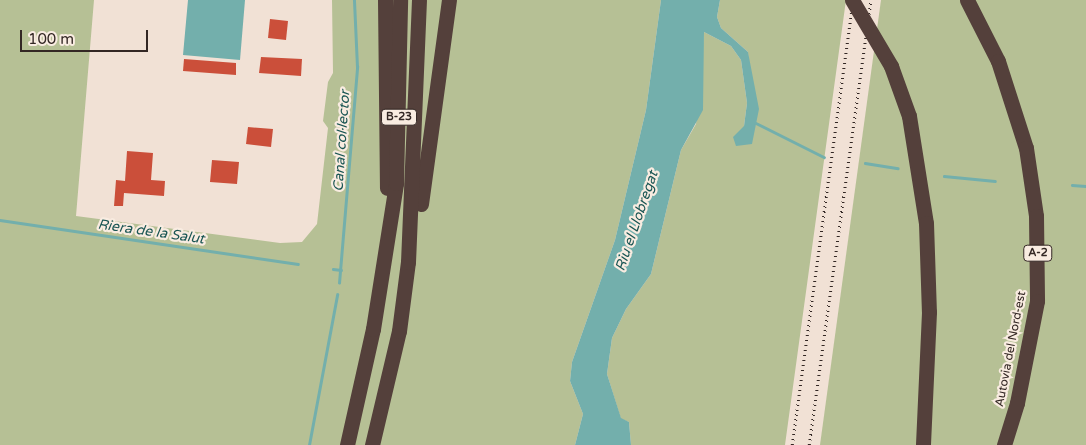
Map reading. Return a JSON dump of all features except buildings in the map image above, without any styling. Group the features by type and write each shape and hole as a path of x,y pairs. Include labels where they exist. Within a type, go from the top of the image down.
{"highway":[{"path":"385,0 388,233"},
{"name":"B-23","path":"347,445 373,329 399,145 400,0"},
{"name":"B-23","path":"372,445 399,331 408,262 418,0"},
{"path":"408,262 419,216 449,0"},
{"path":"852,0 891,66 909,116 926,223 929,312 923,445"},
{"name":"Autovia del Nord-est","path":"967,0 998,61 1026,148 1038,259 1037,300 1017,404 1004,445"}],"green space":[{"path":"0,0 94,0 76,216 280,243 302,242 317,224 328,128 323,121 328,82 333,73 332,0 661,0 646,110 615,240 572,362 570,381 583,414 575,445 0,445"},
{"path":"720,0 846,0 785,445 631,445 629,422 621,419 607,374 612,338 626,309 651,274 681,150 696,124 704,32 731,46 741,60 747,103 744,126 752,143 748,52 721,28 717,17"},
{"path":"881,0 1086,0 1086,445 820,445"}],"water":[{"path":"188,0 245,0 240,60 183,55"},
{"name":"Riu el Llobregat","path":"661,0 720,0 717,17 721,28 748,52 759,109 752,144 736,146 733,137 744,126 747,103 741,60 731,46 704,32 703,110 681,150 651,274 626,309 612,338 607,374 621,418 629,422 631,445 575,445 583,414 570,381 572,362 615,240 646,110"}],"waterway":[{"name":"Canal col·lector","path":"339,283 357,67 354,0"},
{"path":"756,123 824,157"},
{"path":"865,163 898,168"},
{"path":"944,176 995,181"},
{"path":"1072,185 1086,186"},
{"name":"Riera de la Salut","path":"0,220 298,264"},
{"name":"Canal col·lector","path":"333,269 341,270"},
{"name":"Canal col·lector","path":"309,445 337,295"}],"railway":[{"path":"792,445 853,0"},
{"path":"809,445 871,0"}]}
